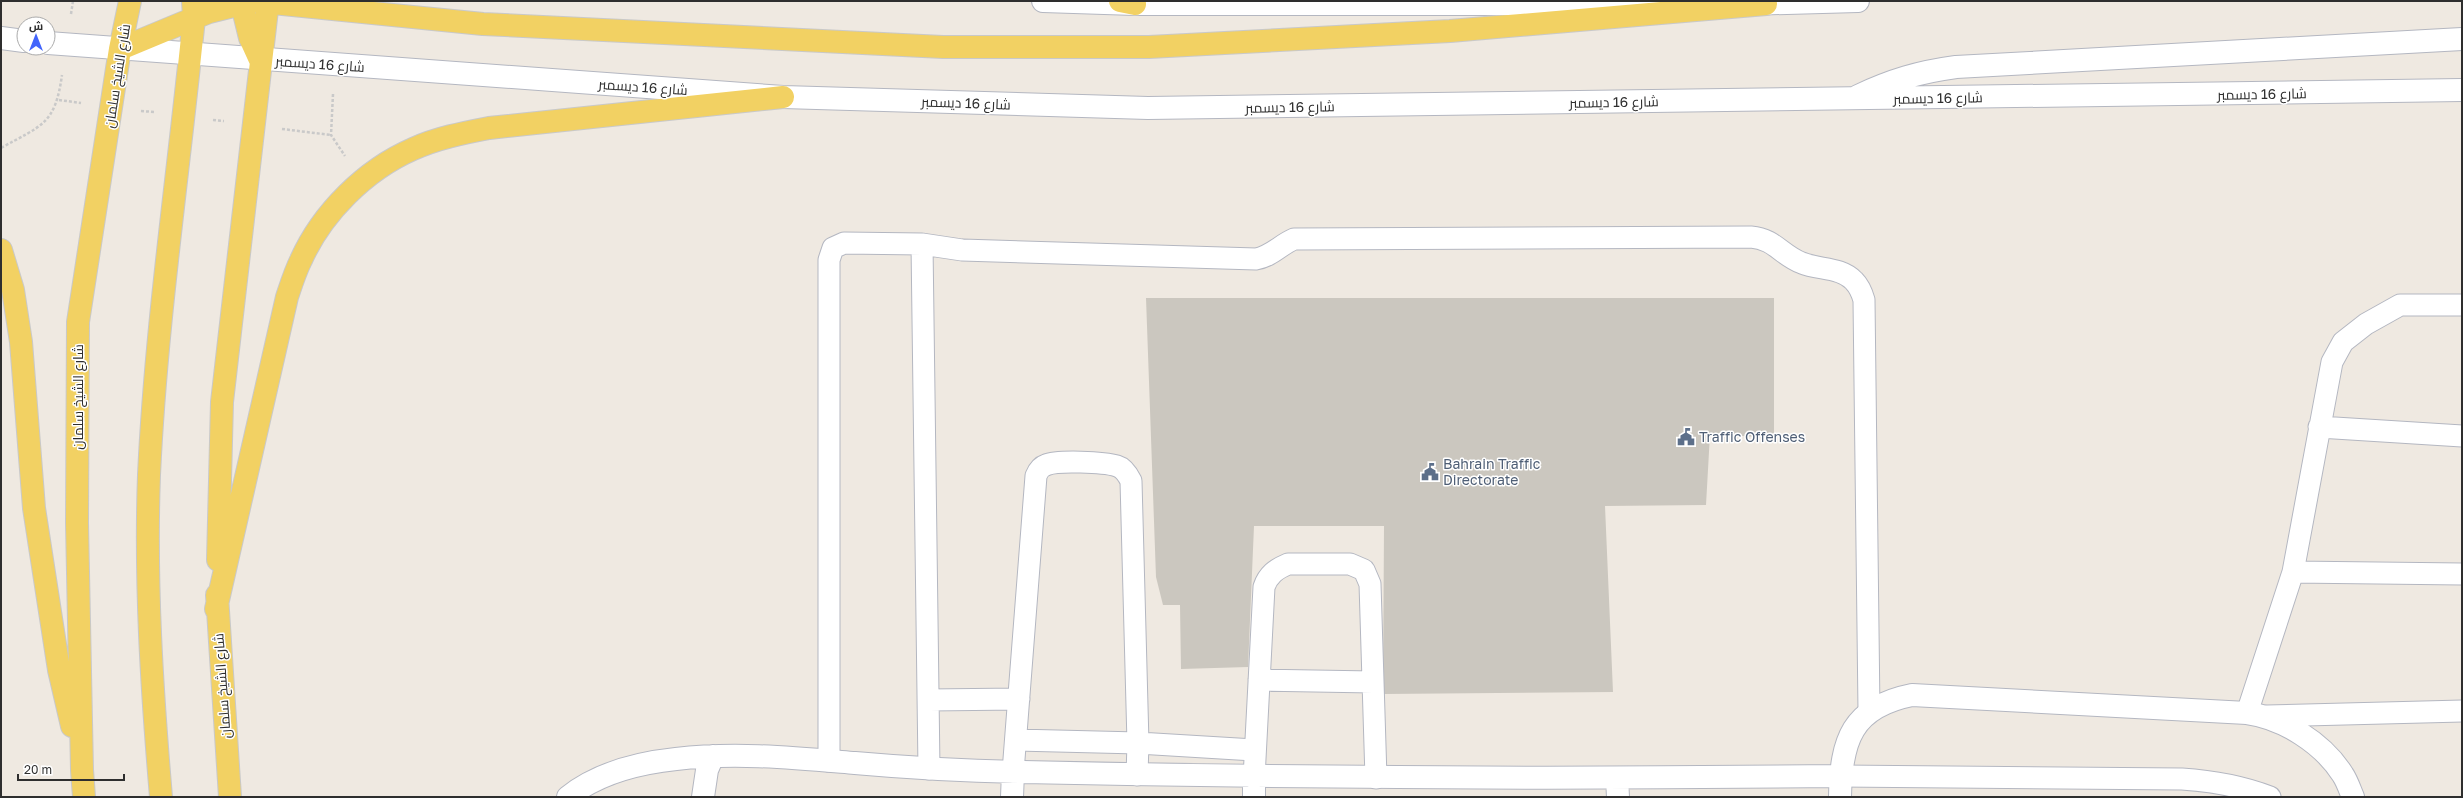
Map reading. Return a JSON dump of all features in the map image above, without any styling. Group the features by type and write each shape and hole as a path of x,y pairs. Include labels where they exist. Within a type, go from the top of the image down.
{"main road":[{"name":"شارع الشيخ سلمان","path":"84,797 82,770 77,523 78,322 120,49 130,1"},
{"name":"شارع الشيخ سلمان","path":"230,797 216,609 222,402 260,60 268,1"},
{"path":"120,49 194,10 241,2 268,1 483,24 943,47 1149,47 1450,31 1766,4"},
{"path":"1043,1 1766,4 1858,1"},
{"path":"241,2 250,38 260,60"},
{"path":"161,797 155,723 150,602 149,476 160,337 194,10"},
{"path":"1,38 16,40"},
{"path":"1851,99 1893,80 1926,71 1956,68 2462,39"},
{"name":"شارع 16 ديسمبر","path":"57,44 190,55 783,97 1148,108 2462,90"},
{"path":"216,609 286,297 301,260 313,239 321,226 347,195 377,169 412,149 450,135 489,128 783,97"},
{"path":"1,250 13,290 21,342 34,508 59,670 82,770"},
{"path":"568,797 577,790 612,772 674,759 713,756 784,756 930,769 1137,775 1254,787 1377,788 1840,786 1843,752 1853,730 1869,711 1889,700 1912,695 2257,715 2322,749 2343,775 2353,797"},
{"path":"703,797 707,770 713,756"},
{"path":"1012,797 1014,772"}],"lane":[{"path":"829,761 830,254 833,248 844,243 922,244 962,250 1256,259 1273,254 1294,239 1751,237 1771,241 1789,256 1801,263 1843,274 1854,280 1864,300 1869,711"},
{"path":"922,244 930,769"},
{"path":"2462,305 2400,304 2366,324 2343,342 2332,362 2293,572 2257,715 2462,711"},
{"path":"2319,428 2462,436"},
{"path":"1014,772 1036,476 1040,468 1052,463 1118,466 1128,475 1131,488 1138,743 1137,775"},
{"path":"1254,787 1254,750 1264,587 1267,579 1279,567 1288,564 1350,564 1364,570 1368,577 1377,788"},
{"path":"2293,572 2462,574"},
{"path":"1259,680 1373,682"},
{"path":"929,700 1019,699"},
{"path":"1016,740 1138,743 1254,750"},
{"path":"1840,786 2182,779 2213,781 2243,788 2270,797"}],"path":[{"path":"1,148 40,127 52,114 59,100 57,44 73,1"}],"building":[{"name":"Bahrain Traffic Directorate","path":"1146,298 1774,298 1774,438 1710,434 1706,505 1605,506 1613,692 1383,694 1384,526 1254,526 1248,667 1181,669 1180,605 1163,605 1156,577"}],"place":[{"name":"Traffic Offenses","path":"1686,437"},
{"name":"Bahrain Traffic Directorate","path":"1430,472"}]}
